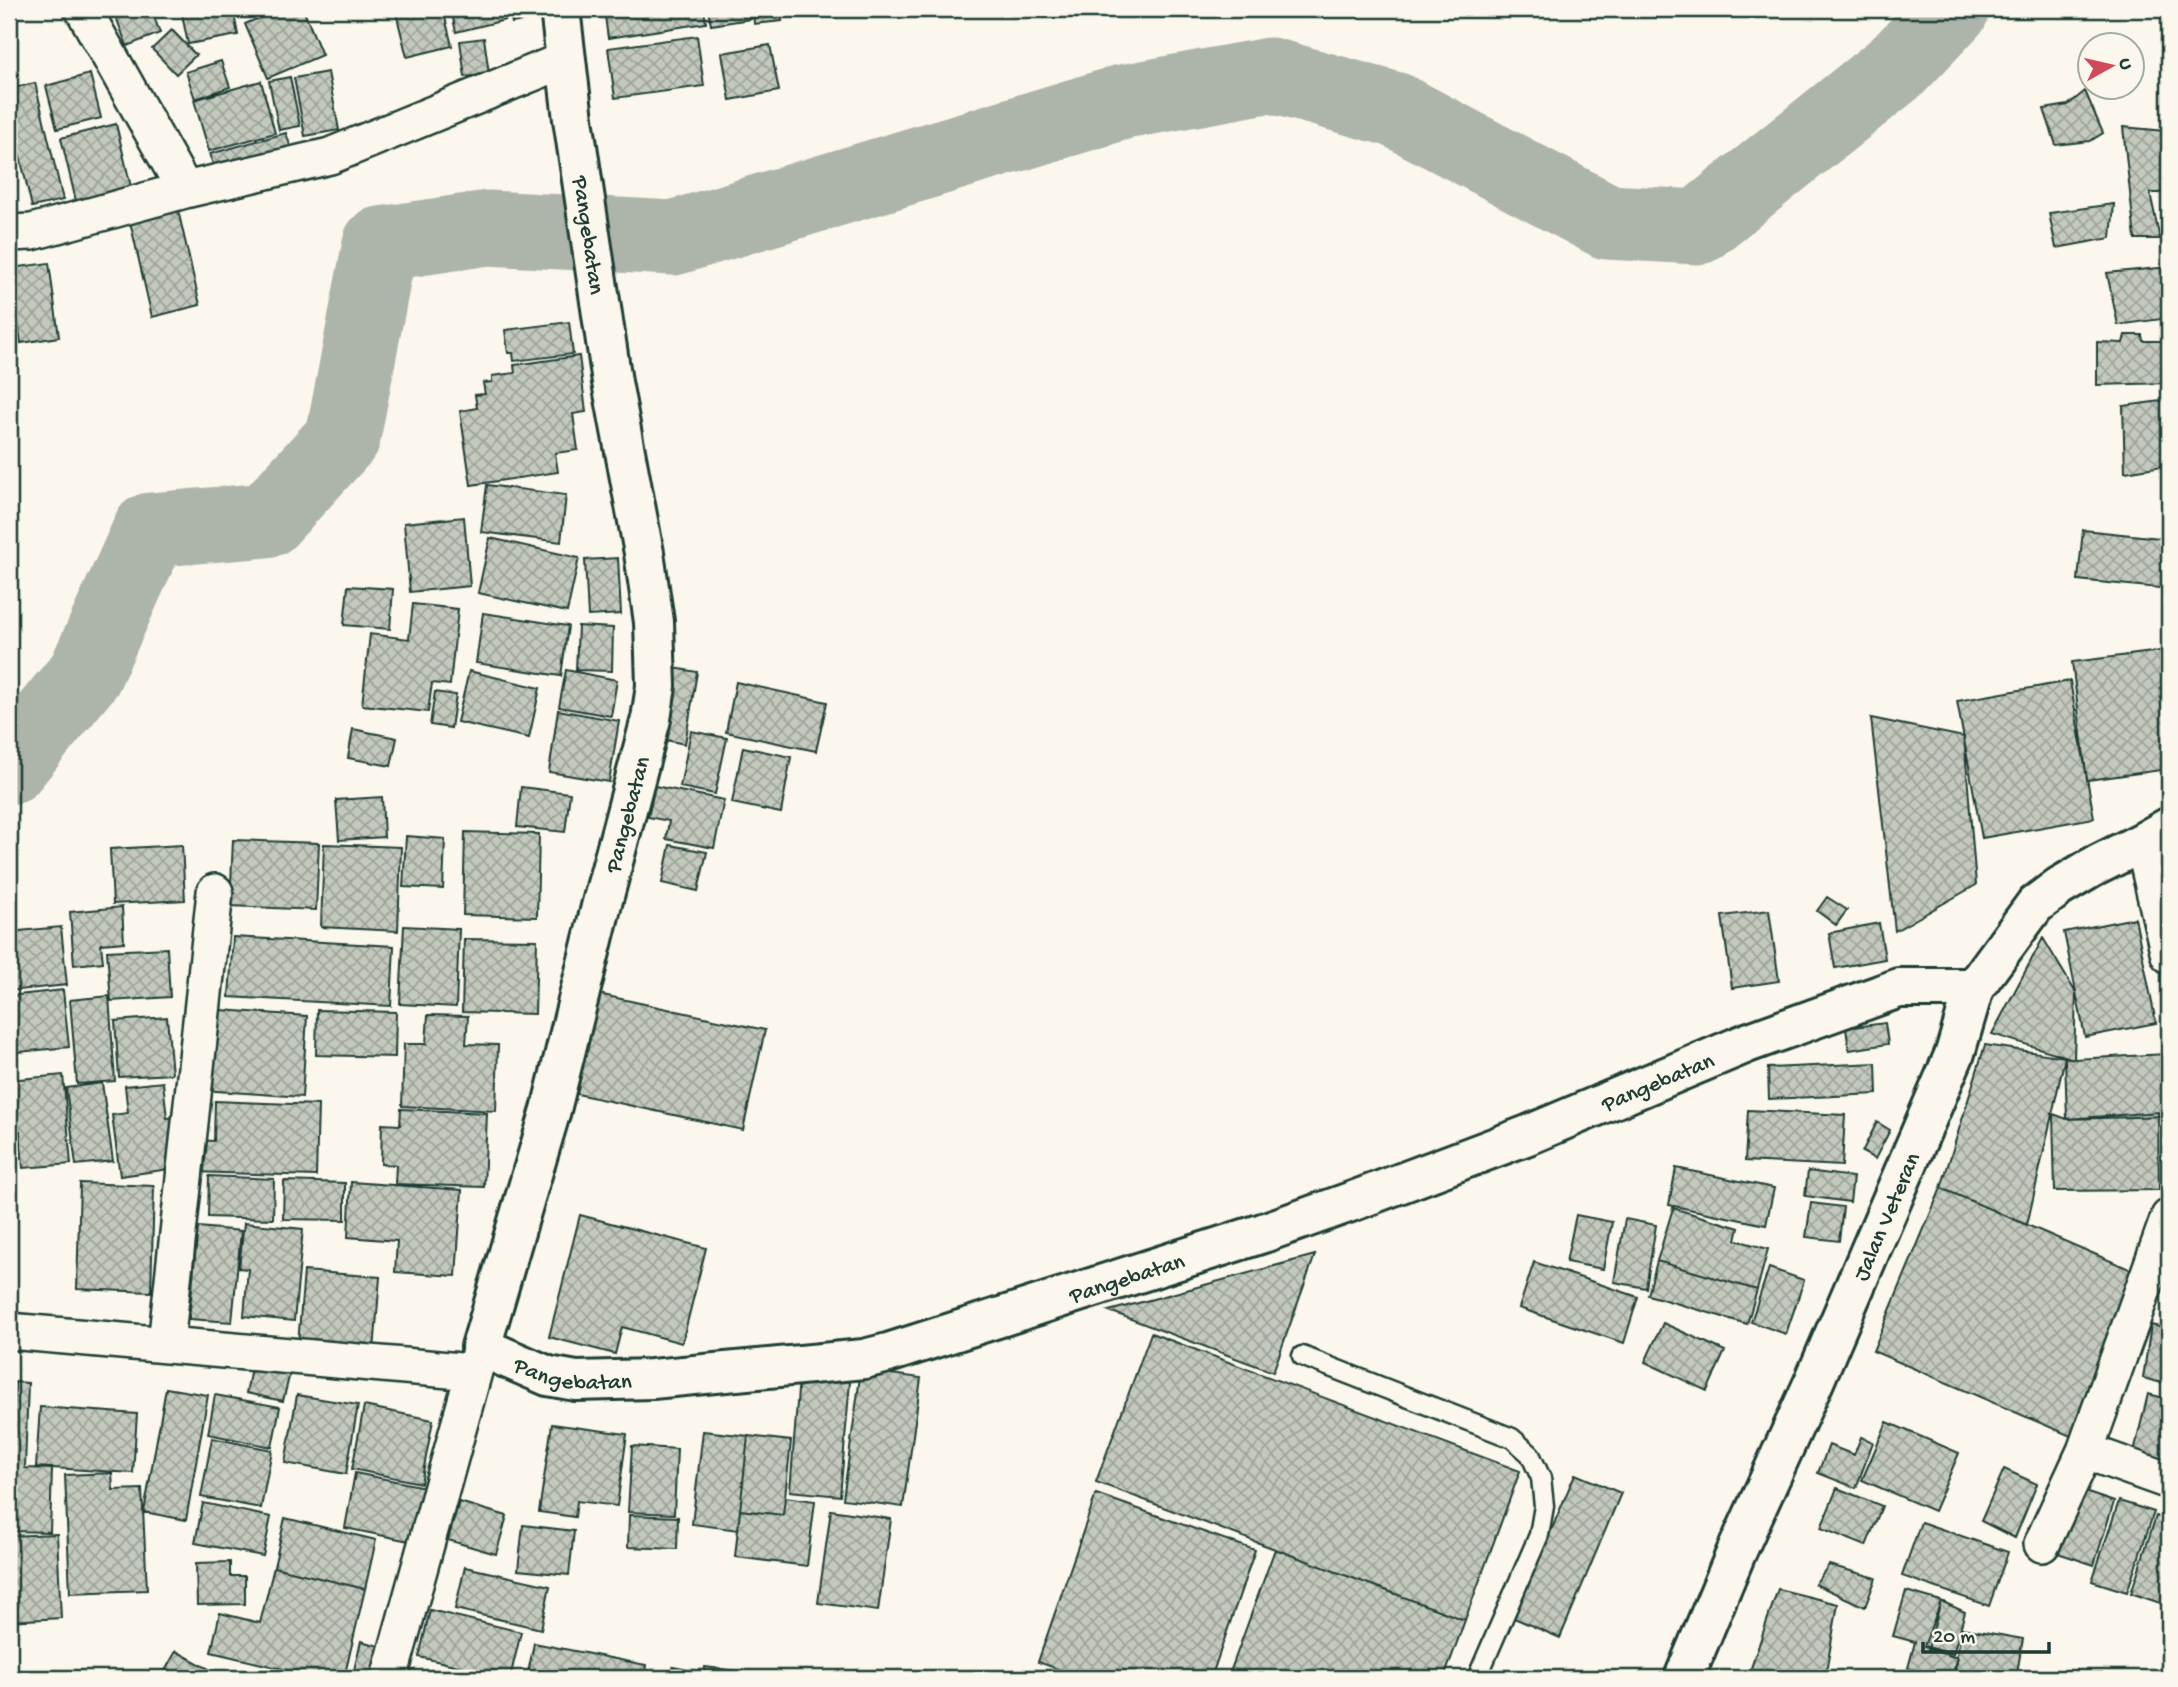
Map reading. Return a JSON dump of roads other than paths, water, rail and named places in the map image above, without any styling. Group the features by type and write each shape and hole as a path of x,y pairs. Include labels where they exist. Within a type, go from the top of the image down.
{"main road":[{"name":"Pangebatan","path":"560,9 573,119 612,382 644,553 653,622 656,686 651,719 551,1110 476,1359 576,1381 652,1379 864,1359 1263,1233 1356,1200 1528,1135 1747,1043 1899,988 1974,988"},
{"name":"Jalan Veteran","path":"1684,1678 1955,1053 1974,988 2035,905 2091,867 2156,835"}],"street":[{"path":"83,9 185,190"},
{"path":"9,233 32,232 185,190 330,156 567,59"},
{"path":"2156,835 2169,955"},
{"path":"166,1344 215,892"},
{"path":"2042,1544 2085,1451 2169,1217"},
{"path":"9,1331 376,1365 433,1367 476,1359 389,1678"},
{"path":"2085,1451 2169,1480"}],"lane":[{"path":"1302,1356 1512,1438 1530,1454 1541,1478 1544,1506 1539,1535 1477,1678"}],"waterway":[{"path":"9,767 85,674 150,530 267,520 343,437 380,244 488,228 673,238 1123,102 1270,75 1396,110 1608,222 1698,227 1898,66 1952,9"}]}
